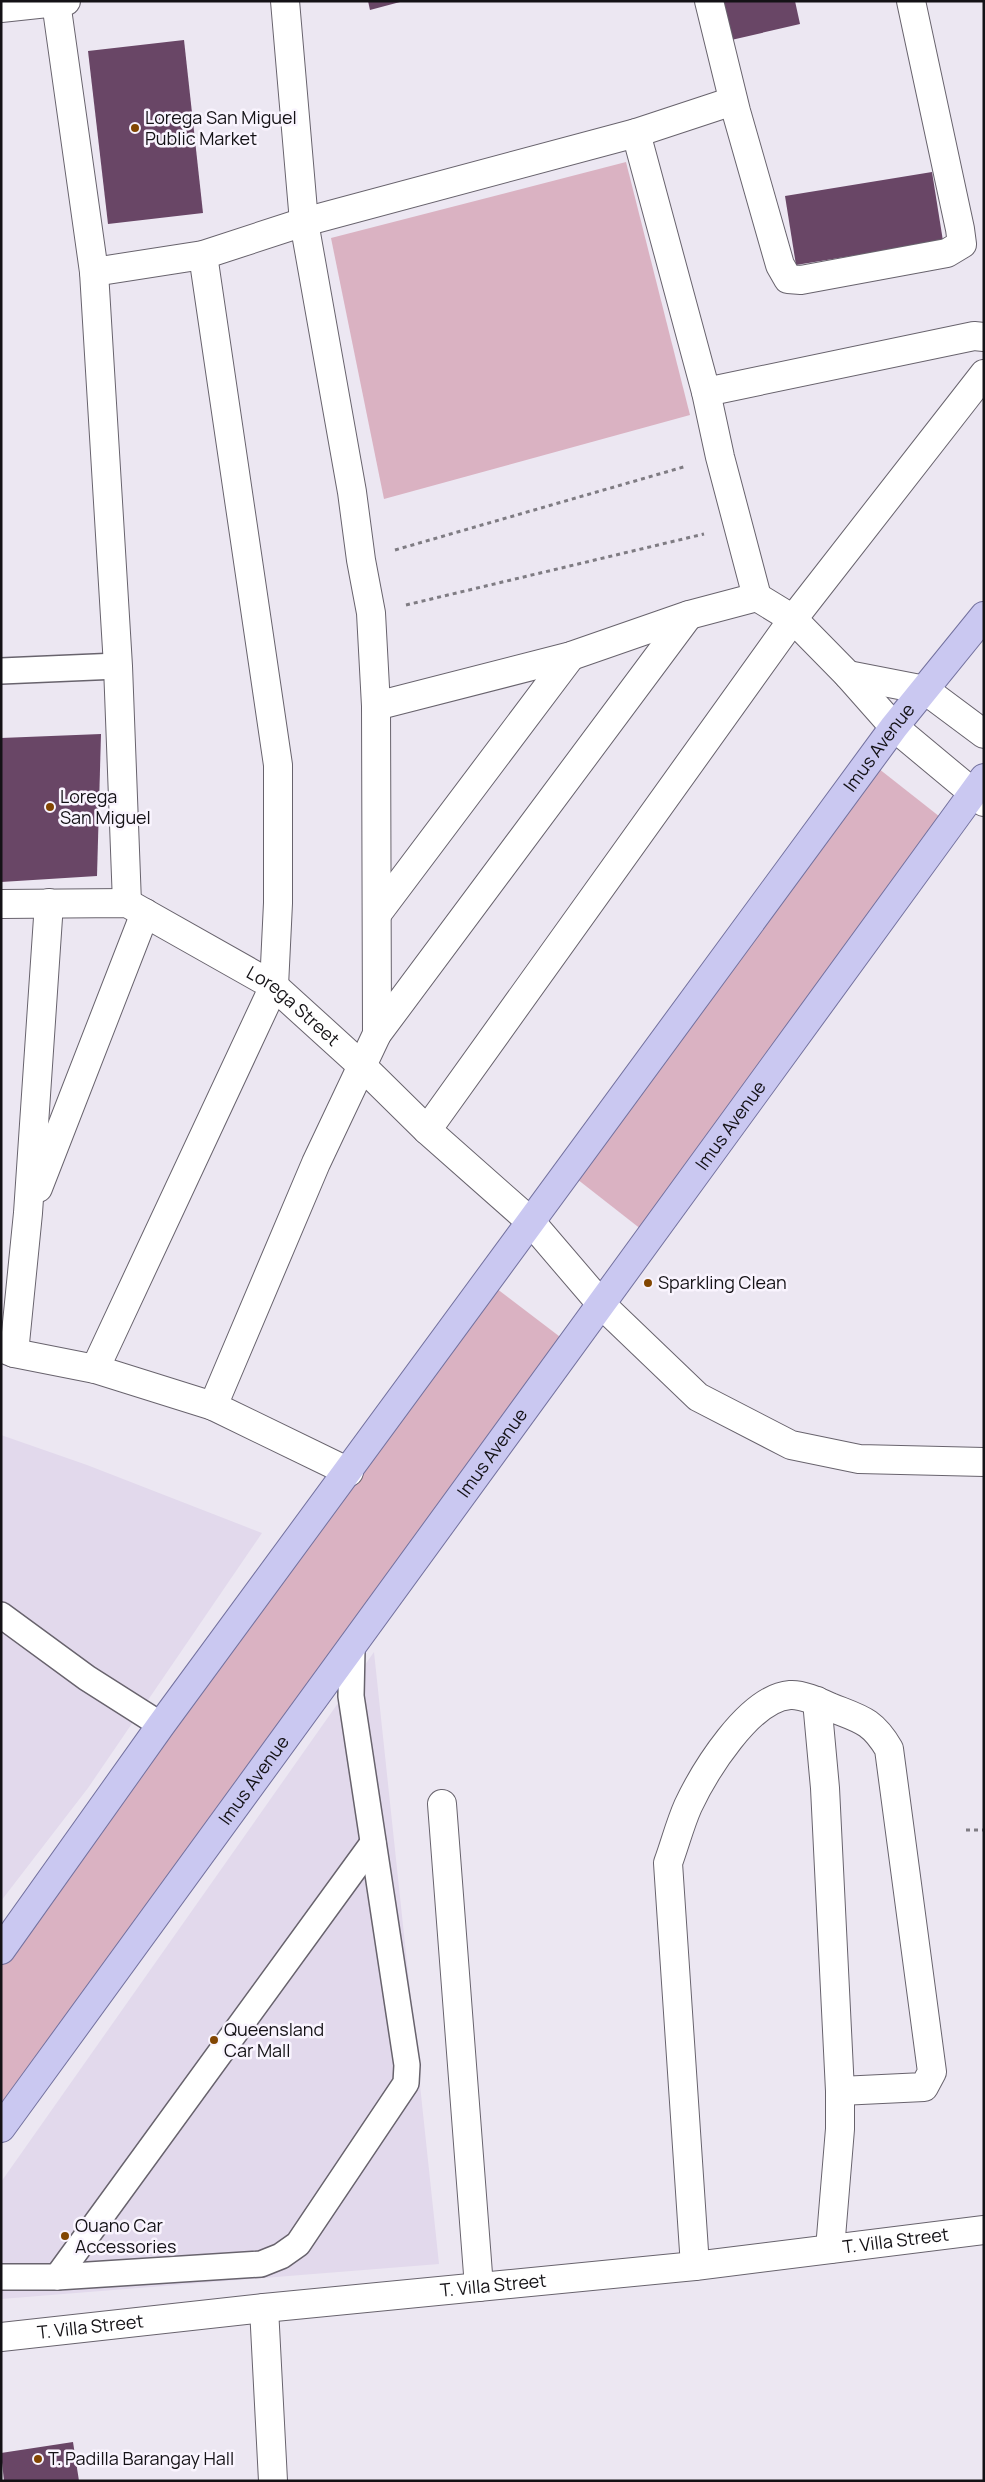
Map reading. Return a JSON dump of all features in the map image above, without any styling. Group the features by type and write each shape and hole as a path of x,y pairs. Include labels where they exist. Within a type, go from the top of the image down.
{"main road":[{"name":"Imus Avenue","path":"1,1950 161,1725 349,1472 894,727 984,616"},
{"name":"Imus Avenue","path":"1,2128 980,791"}],"street":[{"path":"285,1 304,222 352,492 361,560 371,613 376,706 377,1034"},
{"path":"709,1 733,101 780,265 788,279 801,280 947,253 962,244 912,1"},
{"path":"1,8 61,2 94,272 118,666 136,908 28,1213"},
{"path":"94,272 204,255 304,222 636,133 733,101"},
{"path":"636,133 706,392 720,457 757,597 793,619 848,674 894,727 980,791"},
{"path":"95,1368 274,986 278,903 278,765 204,255"},
{"path":"706,392 974,336 984,337"},
{"path":"427,1130 793,619 984,374"},
{"path":"376,706 571,656 689,615 757,597"},
{"path":"213,1406 316,1163 377,1034 689,615"},
{"path":"377,914 571,656"},
{"path":"848,674 925,690 984,734"},
{"path":"49,903 28,1213 7,1350 95,1368 213,1406 349,1472"},
{"name":"Lorega Street","path":"1,904 49,903 136,908 274,986 362,1066 427,1130 532,1222 602,1305 698,1397 791,1445 860,1459 984,1462"},
{"path":"696,2266 668,1863 688,1806 710,1766 751,1715 769,1702 791,1695 817,1701 862,1719 878,1731 889,1749 932,2072 924,2087 840,2091"},
{"path":"817,1701 826,1788 840,2091 840,2129 830,2249"},
{"path":"442,1804 479,2287"},
{"name":"T. Villa Street","path":"1,2337 264,2308 696,2266 984,2230"},
{"path":"264,2308 273,2481"}],"lane":[{"path":"1,672 118,666"},
{"path":"1,1615 87,1678 161,1725"},
{"path":"1,2277 57,2277 261,2264 281,2256 298,2244 406,2083 407,2065 351,1696 352,1649"},
{"path":"57,2277 373,1843"}],"path":[{"path":"361,560 720,457"},
{"path":"371,613 738,526"},
{"path":"966,1830 984,1830"}],"shaded area":[{"path":"626,162 690,415 384,499 331,238"},
{"path":"869,761 949,824 651,1237 568,1172"},
{"path":"488,1282 572,1346 1,2128 1,1955"},
{"path":"1,1435 87,1465 262,1533 88,1788 1,1901"},
{"path":"374,1652 439,2264 1,2299 1,2182"}],"building":[{"path":"368,1 400,1 400,2 370,10"},
{"path":"718,1 795,1 800,24 727,41"},
{"path":"184,40 203,213 108,224 88,51"},
{"path":"932,172 943,241 796,265 785,196"},
{"name":"Lorega San Miguel","path":"101,734 97,876 1,882 1,738"},
{"name":"T. Padilla Barangay Hall","path":"73,2442 79,2481 4,2481 1,2453"}],"place":[{"name":"Lorega San Miguel Public Market","path":"135,128"},
{"name":"Lorega San Miguel","path":"50,807"},
{"name":"Sparkling Clean","path":"648,1283"},
{"name":"Queensland Car Mall","path":"214,2040"},
{"name":"Ouano Car Accessories","path":"65,2236"},
{"name":"T. Padilla Barangay Hall","path":"38,2459"}]}
